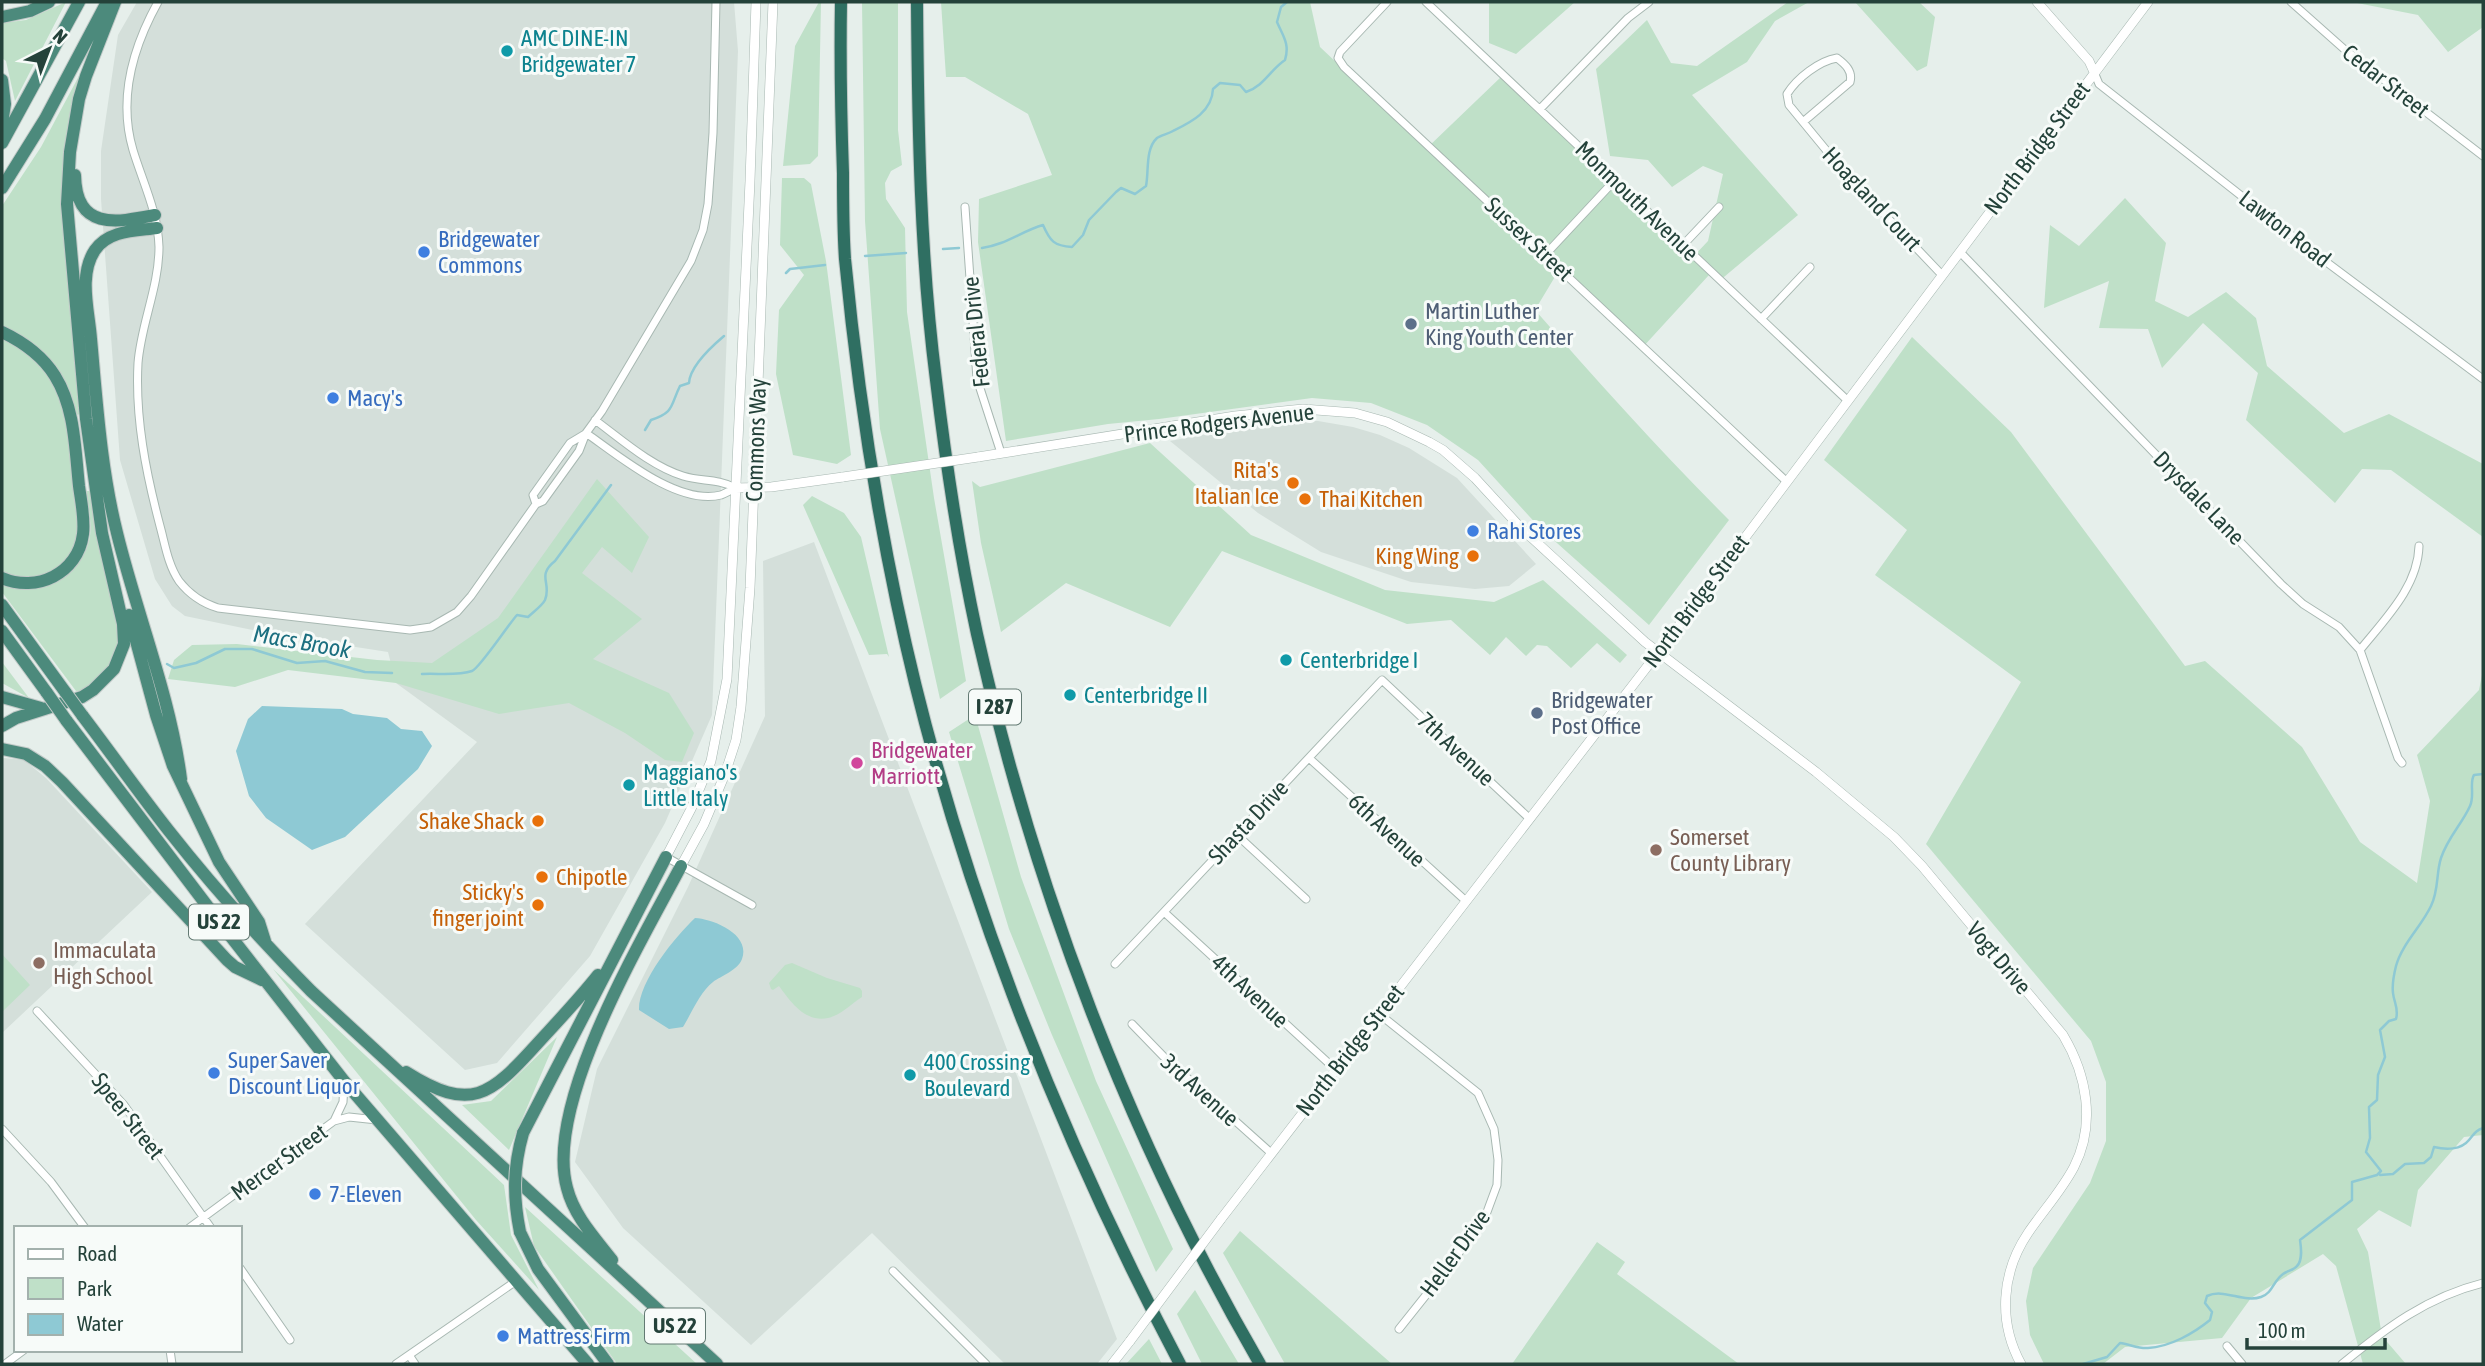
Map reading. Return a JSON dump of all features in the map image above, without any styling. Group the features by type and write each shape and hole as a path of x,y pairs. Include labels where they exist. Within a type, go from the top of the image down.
{"highway":[{"path":"2,17 30,11 49,2"},
{"path":"2,144 79,2"},
{"path":"2,188 44,119 107,2"},
{"path":"2,726 74,700 93,690 114,669 121,652 123,624 102,533 86,419 69,231 68,174 75,122 86,76 115,2"},
{"path":"841,2 840,92 845,255 871,463 896,603 911,666 945,792 1024,1022 1093,1186 1130,1267 1180,1364"},
{"name":"I 287","path":"917,2 922,224 936,379 960,542 989,681 1014,782 1053,906 1100,1034 1184,1224 1260,1364"},
{"path":"2,80 5,104 2,122"},
{"path":"75,122 77,195 88,213 108,222 156,222"},
{"path":"156,222 115,234 103,242 89,261 86,285 98,423 108,491 116,532 166,708 180,779"},
{"path":"2,332 23,343 40,357 55,375 65,395 72,425 84,532 74,558 56,576 39,583 23,584 2,578"},
{"path":"102,522 173,766 219,862 259,922 266,945"},
{"name":"US 22","path":"2,605 168,830 266,945 329,1010 717,1364"},
{"name":"US 22","path":"2,631 66,720 344,1081 588,1364"},
{"path":"2,646 43,688"},
{"path":"2,697 45,709"},
{"path":"2,749 26,754 52,773 100,820 227,960 235,967 266,982"},
{"path":"607,1364 538,1269 520,1232 514,1194 515,1166 523,1133 666,858"},
{"path":"634,1288 575,1210 567,1188 562,1162 563,1148 580,1077 605,1014 681,866"},
{"path":"378,1055 427,1086 446,1093 459,1095 486,1091 509,1075 614,956"}],"street":[{"path":"158,2 134,54 128,86 128,113 132,148 156,222 158,270 138,361 141,435 150,488 169,558 179,580 194,596 212,606 226,610 407,630 430,627 447,619 464,605 536,504 543,501 579,451 586,433 691,261 703,230 708,204 713,133 716,2"},
{"name":"Commons Way","path":"666,858 711,761 727,679 756,2"},
{"name":"Commons Way","path":"681,866 714,801 736,740 741,707 747,644 774,2"},
{"name":"Sussex Street","path":"1387,2 1340,52 1338,58 1344,67 1786,481"},
{"name":"Monmouth Avenue","path":"1426,2 1847,400"},
{"path":"1540,108 1628,18 1649,2"},
{"path":"2037,2 2089,61 2094,72"},
{"name":"North Bridge Street","path":"1112,1364 1378,1013 1658,653 2148,2"},
{"name":"Cedar Street","path":"2291,2 2344,49 2483,156"},
{"name":"Hoagland Court","path":"1803,122 1850,82 1852,77 1849,70 1837,58 1821,63 1791,88 1787,94 1789,105 1803,122 1845,173 1942,275"},
{"name":"Lawton Road","path":"2094,72 2099,84 2309,249 2483,379"},
{"path":"1546,254 1615,180"},
{"path":"1683,245 1718,206"},
{"name":"Federal Drive","path":"965,207 977,379 1001,453"},
{"name":"Drysdale Lane","path":"1960,252 2281,584 2303,604 2339,627 2360,649 2402,763"},
{"path":"1761,319 1810,267"},
{"name":"Prince Rodgers Avenue","path":"586,433 645,474 675,489 691,494 720,495 736,488 843,477 1235,416 1303,409 1355,413 1387,422 1429,442 1459,464 1520,527 1616,618 1658,653"},
{"name":"Prince Rodgers Avenue","path":"595,420 668,471 694,479 721,481 736,488"},
{"path":"2360,649 2398,601 2412,577 2419,559 2419,547"},
{"name":"Vogt Drive","path":"1658,653 1816,772 1894,837 1922,866 2058,1028 2075,1053 2084,1081 2087,1105 2084,1142 2069,1176 2018,1249 2005,1297 2006,1326 2012,1349 2021,1364"},
{"name":"7th Avenue","path":"1382,680 1530,819"},
{"name":"Shasta Drive","path":"1115,964 1382,680"},
{"name":"6th Avenue","path":"1309,758 1466,901"},
{"path":"1237,835 1306,899"},
{"path":"666,858 752,905"},
{"name":"4th Avenue","path":"1164,912 1335,1069"},
{"name":"Speer Street","path":"37,1011 124,1105 210,1226"},
{"name":"Heller Drive","path":"1378,1013 1467,1081 1478,1093 1494,1129 1498,1160 1497,1185 1487,1212 1454,1260 1399,1329"},
{"name":"3rd Avenue","path":"1132,1024 1164,1057 1271,1153"},
{"name":"Mercer Street","path":"334,1121 342,1102 344,1081"},
{"name":"Mercer Street","path":"192,1226 334,1121 349,1117 377,1120"},
{"path":"2,1129 51,1182 84,1226"},
{"path":"242,1271 290,1340"},
{"path":"893,1271 986,1364"},
{"path":"396,1364 516,1280"},
{"path":"2342,1364 2412,1311 2456,1290 2483,1283"},
{"path":"2227,1346 2242,1364"},
{"path":"5,1364 21,1352"},
{"path":"409,1355 415,1364"}],"shaded area":[{"name":"Bridgewater Commons","path":"137,2 734,2 738,51 712,715 665,823 590,956 497,1063 465,1070 305,924 477,742 396,683 388,652 272,634 185,616 172,606 155,579 120,460 101,199 101,151 118,35"},
{"path":"1275,421 1318,421 1353,427 1409,448 1457,478 1536,564 1509,586 1475,589 1411,582 1321,552 1258,513 1170,441"},
{"path":"814,542 1117,1339 1097,1364 1005,1364 872,1233 751,1345 623,1228 575,1162 597,1069 688,887 765,716 763,561"},
{"name":"Immaculata High School","path":"2,759 24,760 46,778 152,892 2,1033"}],"green space":[{"path":"66,2 15,101 6,61 2,58 2,23 26,20"},
{"path":"819,2 818,156 810,164 783,166 795,46"},
{"path":"862,2 898,2 898,130 902,165 891,171 885,183 886,199 905,228 907,312 934,498 966,681 940,699 880,429 865,221"},
{"path":"941,2 1310,2 1320,47 1427,148 1502,76 1692,258 1708,241 1723,174 1703,166 1672,187 1648,160 1610,156 1596,69 1647,20 1671,63 1697,66 1788,2 1809,2 1775,21 1747,62 1692,95 1798,215 1718,282 1709,275 1642,348 1559,270 1535,310 1630,416 1729,520 1649,625 1539,527 1478,460 1427,425 1371,403 1312,398 1108,424 1006,441 978,242 979,199 1052,175 1028,114 965,77 946,77"},
{"path":"1489,2 1575,2 1516,54 1489,43"},
{"path":"1855,2 1919,2 1935,17 1927,66 1917,71"},
{"path":"2352,2 2483,2 2483,27 2448,52 2418,15"},
{"path":"80,74 82,75 66,150 80,414 76,415 66,386 50,361 29,341 2,326 2,206 41,147"},
{"path":"782,178 804,178 811,184 826,261 851,455 837,464 793,455 776,374 779,310 804,275 780,245"},
{"path":"2125,198 2166,243 2155,301 2188,317 2226,292 2256,318 2267,366 2344,433 2389,414 2483,464 2483,537 2391,470 2362,469 2335,503 2246,420 2258,373 2203,323 2162,368 2148,329 2099,328 2109,281 2044,308 2050,225 2079,246"},
{"path":"2,337 35,360 46,372 65,413 77,511 77,537 63,563 37,578 19,578 2,572"},
{"path":"1912,337 2011,432 2185,666 2205,661 2302,747 2360,842 2417,883 2430,801 2417,755 2479,690 2483,670 2483,1135 2464,1137 2418,1190 2411,1227 2379,1210 2357,1229 2368,1252 2382,1336 2406,1364 2363,1364 2336,1266 2323,1254 2251,1298 2222,1338 2125,1347 2103,1364 2044,1364 2030,1335 2026,1301 2033,1268 2090,1183 2106,1141 2106,1082 2091,1041 1926,844 2021,682 1875,575 1907,530 1824,460"},
{"path":"1150,443 1251,535 1385,590 1494,602 1543,580 1627,655 1620,663 1597,643 1571,668 1547,646 1537,645 1526,656 1506,637 1490,655 1451,620 1407,624 1222,551 1170,627 1066,583 1001,632 981,543 972,481 980,487"},
{"path":"597,479 649,537 632,573 602,547 582,573 642,619 593,659 669,693 694,733 682,762 665,760 625,733 569,703 499,714 396,683 288,670 235,687 168,679 174,660 192,645 237,644 377,660 432,663 498,618"},
{"path":"86,491 90,491 120,633 116,653 109,667 84,691 76,691 2,592 2,583 15,588 42,587 66,575 76,565 84,554 90,535"},
{"path":"812,496 844,513 861,537 889,657 887,654 869,655 803,505"},
{"path":"2,662 29,698 2,683"},
{"path":"975,715 1021,877 1096,1081 1173,1249 1156,1272 1052,1035 1009,929 949,732"},
{"path":"2,954 30,985 2,1012"},
{"path":"792,963 860,988 862,997 833,1017 820,1019 805,1014 779,986 773,990 769,983 785,965"},
{"path":"273,969 504,1185 511,1235 539,1290 476,1220"},
{"path":"557,1037 509,1150 462,1105 491,1101"},
{"path":"525,1207 697,1364 617,1364 534,1246"},
{"path":"1240,1231 1392,1364 1285,1364 1223,1253"},
{"path":"1597,1242 1625,1262 1617,1274 1739,1364 1512,1364"},
{"path":"1195,1290 1239,1364 1202,1364 1177,1314"},
{"path":"1149,1339 1162,1364 1126,1364"}],"water":[{"path":"262,706 342,709 353,714 387,718 401,729 422,731 432,746 418,769 345,837 312,850 266,818 249,796 236,751 248,719"},
{"path":"695,918 711,921 736,935 743,950 742,959 733,970 708,986 683,1027 669,1029 639,1010 640,999 659,961"}],"waterway":[{"name":"Macs Brook","path":"982,248 1043,225 1053,242 1072,247 1083,235 1089,220 1116,192 1121,188 1135,194 1146,186 1149,154 1157,138 1187,124 1205,110 1213,89 1220,83 1240,85 1246,92 1258,86 1285,60 1286,45 1277,22 1281,7 1287,2"},
{"name":"Macs Brook","path":"943,249 959,248"},
{"name":"Macs Brook","path":"865,256 906,253"},
{"name":"Macs Brook","path":"786,273 790,269 825,265"},
{"name":"Macs Brook","path":"645,430 651,420 668,411 680,386 689,383 697,364 724,336"},
{"name":"Macs Brook","path":"422,674 472,671 517,615 528,617 540,607 547,594 546,571 611,485"},
{"name":"Macs Brook","path":"167,664 174,668 196,663 225,649 252,649 297,663 325,661 365,672 392,673"},
{"path":"2083,1364 2107,1357 2120,1343 2141,1348 2156,1347 2189,1334 2210,1320 2212,1312 2205,1303 2207,1296 2220,1294 2254,1298 2265,1295 2280,1277 2299,1263 2300,1240 2352,1200 2352,1182 2377,1175 2381,1171 2366,1152 2370,1138 2369,1107 2377,1100 2378,1075 2385,1057 2380,1030 2389,1021 2396,1019 2397,1015 2393,990 2396,966 2434,900 2441,858 2470,806 2474,775 2483,774"},
{"path":"2380,1175 2393,1174 2405,1164 2424,1163 2431,1157 2434,1147 2448,1149 2462,1146 2483,1128"}],"place":[{"name":"AMC DINE-IN Bridgewater 7","path":"507,51"},
{"name":"Bridgewater Commons","path":"424,252"},
{"name":"Martin Luther King Youth Center","path":"1411,324"},
{"name":"Macy's","path":"333,398"},
{"name":"Rita's Italian Ice","path":"1293,483"},
{"name":"Thai Kitchen","path":"1305,499"},
{"name":"Rahi Stores","path":"1473,531"},
{"name":"King Wing","path":"1473,556"},
{"name":"Centerbridge I","path":"1286,660"},
{"name":"Centerbridge II","path":"1070,695"},
{"name":"Bridgewater Post Office","path":"1537,713"},
{"name":"Bridgewater Marriott","path":"857,763"},
{"name":"Maggiano's Little Italy","path":"629,785"},
{"name":"Shake Shack","path":"538,821"},
{"name":"Somerset County Library","path":"1656,850"},
{"name":"Chipotle","path":"542,877"},
{"name":"Sticky's finger joint","path":"538,905"},
{"name":"Immaculata High School","path":"39,963"},
{"name":"Super Saver Discount Liquor","path":"214,1073"},
{"name":"400 Crossing Boulevard","path":"910,1075"},
{"name":"7-Eleven","path":"315,1194"},
{"name":"Mattress Firm","path":"503,1336"}]}
